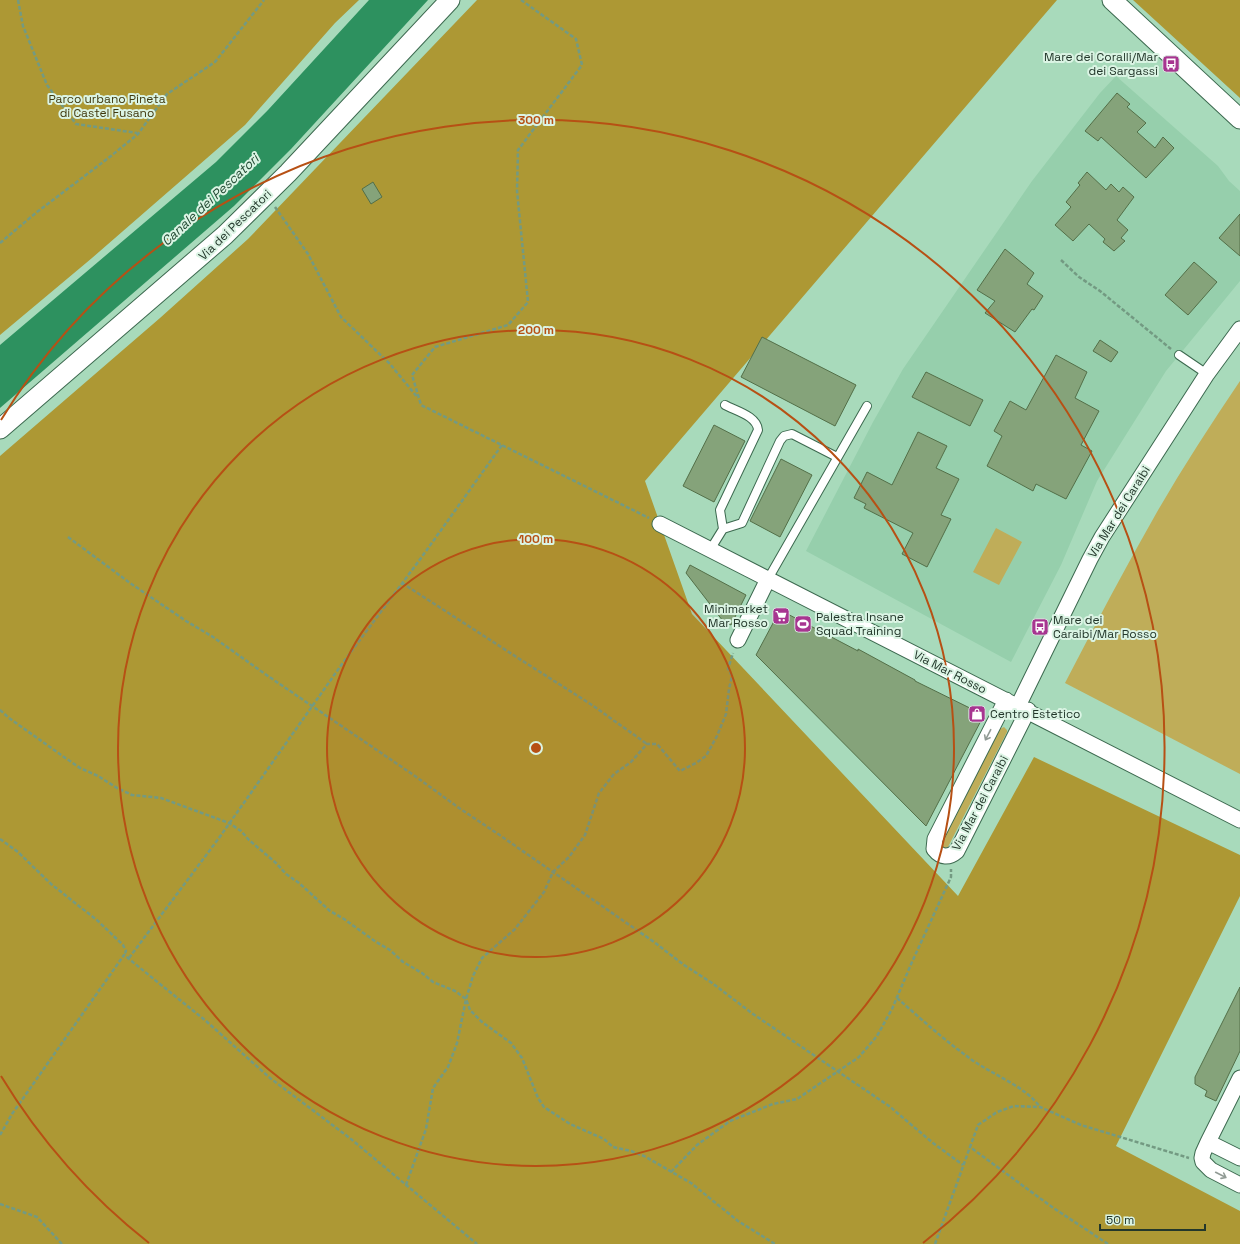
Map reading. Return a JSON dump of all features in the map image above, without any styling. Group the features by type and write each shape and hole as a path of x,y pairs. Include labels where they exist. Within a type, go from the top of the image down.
{"street":[{"name":"Via dei Pescatori","path":"0,429 195,262 266,195 450,0"},
{"path":"1112,0 1240,119"},
{"name":"Via Mar dei Caraibi","path":"1017,706 935,839 934,849 940,855 950,856 958,851 1017,706 1098,545 1207,374 1240,329"},
{"name":"Via Mar Rosso","path":"660,524 1240,820"},
{"path":"738,640 768,579"},
{"path":"1240,1078 1203,1153 1203,1162 1212,1170 1240,1184"},
{"path":"1208,1142 1240,1158"}],"lane":[{"path":"1179,355 1207,374"},
{"path":"723,529 720,510 758,430 757,424 754,420 725,405"},
{"path":"768,579 867,406"},
{"path":"710,550 723,529 742,523 780,441 784,436 792,434 837,457"}],"path":[{"path":"18,0 23,26 47,85 76,124 138,134"},
{"path":"0,243 37,212 138,134 167,94 215,62 264,0"},
{"path":"521,0 576,39 582,65 518,150 517,191 528,302 508,325 435,347 412,375 422,405 660,524"},
{"path":"266,195 308,254 340,317 390,364 424,405"},
{"path":"1061,260 1079,277 1100,291 1179,355"},
{"path":"128,958 229,823 342,664 502,445"},
{"path":"68,537 130,583 186,621 213,637 415,776 654,942 753,1014 889,1106 933,1144 963,1165"},
{"path":"402,583 592,705 647,744 657,744 680,771 706,756 717,736 726,714 732,676 728,669 738,640"},
{"path":"0,710 69,761 117,788 132,795 161,798 229,823 241,831 286,874 299,883 330,911 344,918 362,933 390,950 403,962 422,973 433,982 455,991 466,999 470,1010 482,1022 511,1043 522,1058 538,1098 544,1107 570,1124 604,1138 613,1146 644,1156 691,1183 738,1221 775,1244"},
{"path":"406,1185 426,1129 433,1088 448,1067 457,1043 466,999 473,976 482,958 515,929 544,892 553,872 569,856 585,835 599,794 614,774 631,762 647,744"},
{"path":"0,838 28,861 51,884 98,920 123,945 126,951 16,1107 0,1135"},
{"path":"671,1172 697,1146 730,1120 773,1104 797,1099 859,1057 877,1036 897,998 952,877 950,856"},
{"path":"124,955 206,1021 270,1078 351,1139 477,1244"},
{"path":"897,998 968,1058 1014,1085 1035,1100 1040,1107"},
{"path":"935,1244 978,1125 997,1112 1014,1106 1040,1107 1081,1125 1203,1162"},
{"path":"970,1146 1052,1207 1108,1244"},
{"path":"0,1204 37,1217 62,1244"}],"shaded area":[{"path":"1116,76 1218,166 1229,181 1240,191 1240,281 1166,371 1097,481 1061,565 1011,662 806,551 873,422 903,369 1032,181 1100,93"},
{"path":"1240,381 1240,774 1065,683 1133,554 1157,512 1197,446"},
{"path":"996,528 1022,542 999,585 973,572"},
{"path":"1004,727 1007,732 948,847 944,849 941,843 1000,729"}],"green space":[{"name":"Parco urbano Pineta di Castel Fusano","path":"0,0 359,0 335,23 245,125 92,258 0,335"},
{"path":"477,0 1057,0 645,481 692,614 958,896 1034,757 1240,855 1240,896 1116,1146 1240,1211 1240,1244 0,1244 0,456 160,318 248,239"},
{"path":"1133,0 1240,0 1240,98"}],"water":[{"name":"Canale dei Pescatori","path":"369,0 428,0 291,149 234,206 0,408 0,345 216,162 268,110"}],"building":[{"path":"1117,93 1130,104 1127,107 1146,123 1137,132 1155,148 1163,137 1174,148 1146,178 1101,137 1098,141 1085,131"},
{"path":"1087,172 1106,190 1111,184 1119,192 1123,187 1134,197 1117,220 1128,230 1121,238 1125,241 1114,251 1103,242 1105,239 1089,224 1073,241 1055,225 1071,207 1066,202 1080,185 1078,183"},
{"path":"373,182 382,197 371,204 362,189"},
{"path":"1240,214 1240,256 1219,238"},
{"path":"1005,249 1034,273 1027,284 1043,296 1034,310 1032,309 1015,332 985,313 995,301 977,290"},
{"path":"1194,262 1217,282 1188,315 1165,295"},
{"path":"762,337 856,385 835,426 741,377"},
{"path":"1100,340 1118,352 1111,362 1093,351"},
{"path":"1056,355 1087,372 1075,398 1099,411 1081,445 1092,451 1066,499 1036,484 1033,491 987,466 1002,436 994,431 1010,401 1026,410"},
{"path":"926,372 983,400 970,426 912,397"},
{"path":"714,425 745,441 714,502 683,486"},
{"path":"918,432 947,446 936,468 959,479 941,515 951,519 927,567 902,554 913,533 864,508 866,504 854,498 867,472 892,485"},
{"path":"781,459 812,475 780,537 750,521"},
{"path":"690,565 746,595 731,625 723,621 686,573"},
{"path":"780,610 858,651 858,649 915,681 984,715 926,826 756,655"},
{"path":"1240,987 1240,1051 1216,1101 1205,1096 1207,1091 1195,1084 1195,1077"}],"place":[{"name":"Mare dei Coralli/Mar dei Sargassi","path":"1171,64"},
{"name":"Minimarket Mar Rosso","path":"781,616"},
{"name":"Palestra Insane Squad Training","path":"803,624"},
{"name":"Mare dei Caraibi/Mar Rosso","path":"1040,627"},
{"name":"Centro Estetico","path":"977,714"}]}
